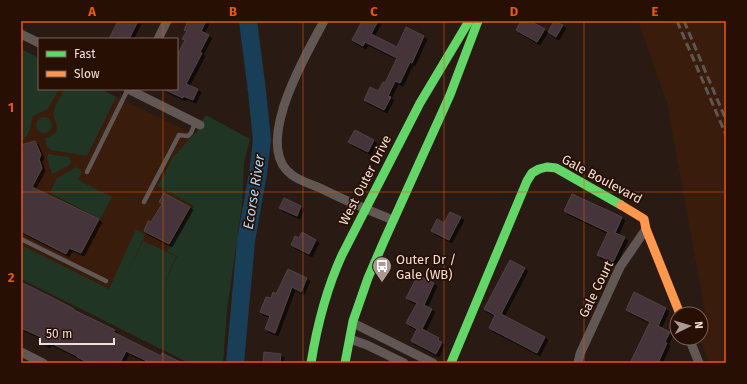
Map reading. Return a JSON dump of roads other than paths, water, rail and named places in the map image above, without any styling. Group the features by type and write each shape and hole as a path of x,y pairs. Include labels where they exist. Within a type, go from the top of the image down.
{"main road":[{"name":"West Outer Drive","path":"311,363 317,329 332,278 417,106 451,48 469,21"},
{"path":"345,363 353,323 372,271 393,220 466,58 478,21"},
{"name":"Gale Boulevard","path":"451,363 526,181 536,170 549,166 556,168 636,212 644,219 646,229 677,306"}],"street":[{"path":"158,38 167,21"},
{"path":"324,21 293,82 285,102 278,128 277,142 280,156 284,166 293,176 393,220"},
{"path":"21,34 38,43"},
{"path":"130,90 197,124"},
{"name":"Gale Court","path":"578,363 580,354 620,267 646,229"},
{"path":"353,323 433,363"},
{"path":"350,339 367,345 404,363"},
{"path":"692,346 699,363"},
{"path":"21,352 43,363"}],"lane":[{"path":"87,172 130,90"},
{"path":"144,202 179,135 188,136 197,124"},
{"path":"21,239 106,281"}],"waterway":[{"name":"Ecorse River","path":"235,363 246,241 258,173 262,140 248,21"}],"railway":[{"path":"677,21 726,135"},
{"path":"684,21 726,120"}],"place":[{"name":"Outer Dr / Gale (WB)","path":"382,283"}]}
